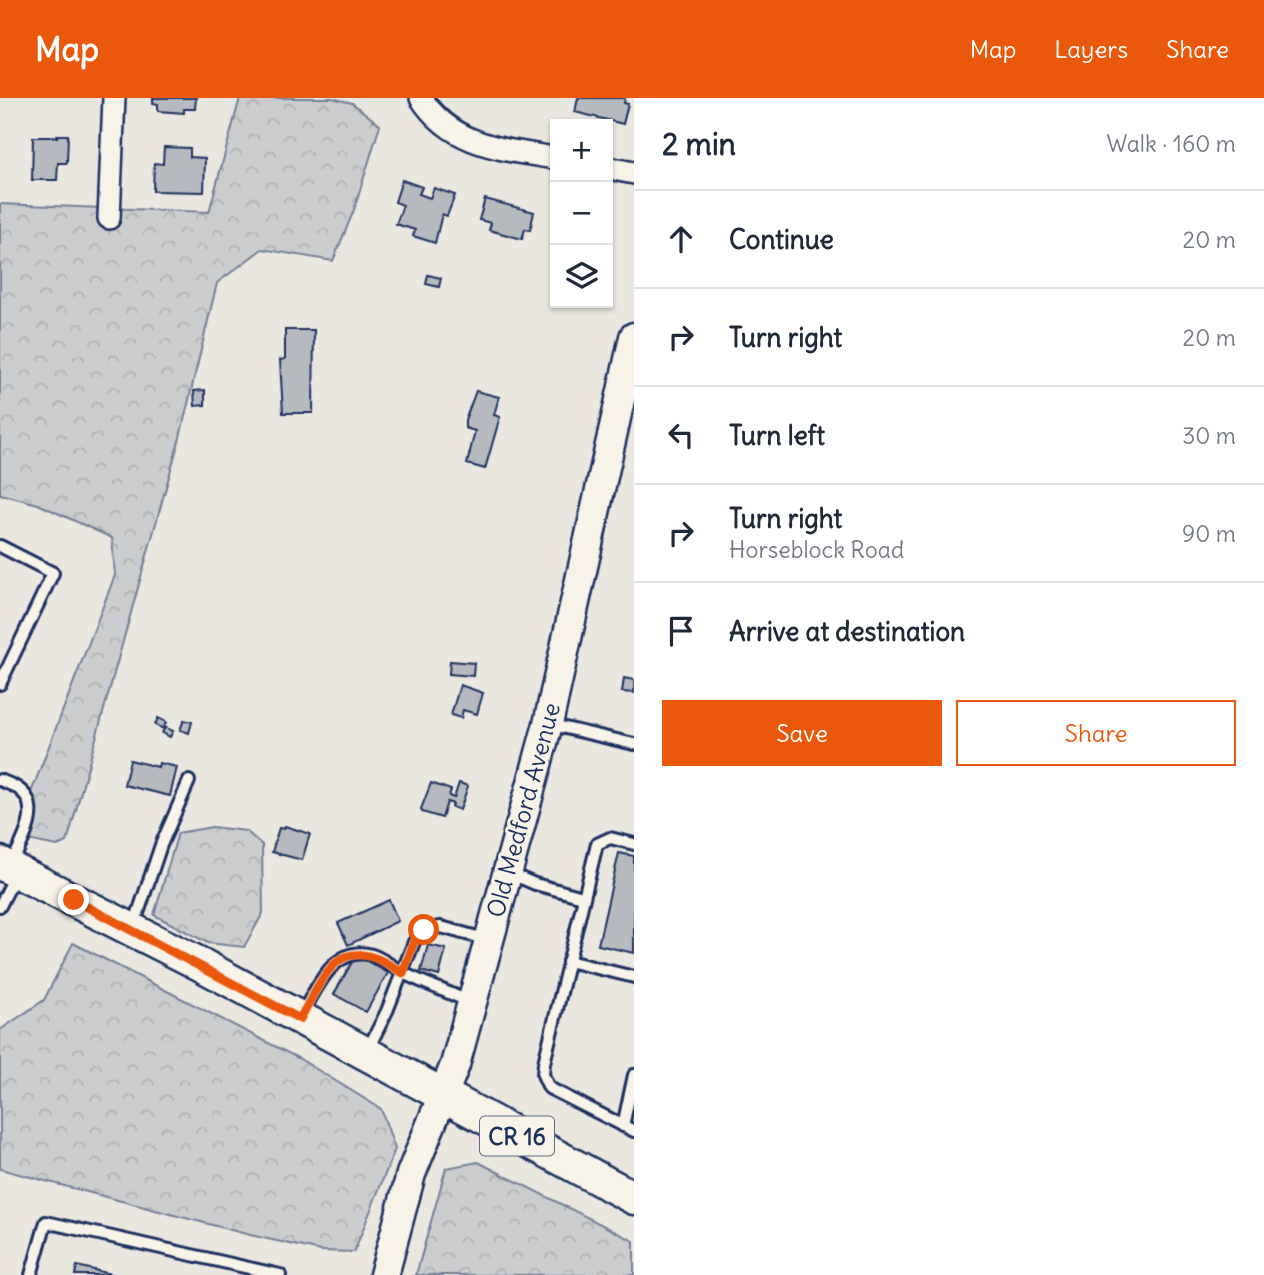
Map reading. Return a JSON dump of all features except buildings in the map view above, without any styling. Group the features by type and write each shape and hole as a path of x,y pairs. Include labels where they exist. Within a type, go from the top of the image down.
{"main road":[{"name":"CR 16","path":"9,867 133,929 634,1198"}],"street":[{"path":"109,218 114,98"},
{"path":"421,98 441,123 467,140 550,158"},
{"path":"613,169 634,173"},
{"name":"Old Medford Avenue","path":"383,1275 411,1174 455,1065 548,724 634,337"}],"lane":[{"path":"0,546 53,573 0,684"},
{"path":"548,724 634,744"},
{"path":"0,780 22,790 31,807 27,826 9,867 0,906"},
{"path":"133,929 161,845 189,781"},
{"path":"634,844 610,838 597,844 543,1075 549,1088 634,1132"},
{"path":"507,872 535,884 583,897"},
{"path":"366,1053 403,973 414,942 424,930 441,927 488,940"},
{"path":"300,1019 331,966 356,953 373,956 403,973 472,1003"},
{"path":"568,961 634,977"},
{"path":"623,1126 634,1075"},
{"path":"30,1275 46,1222 280,1275"}],"green space":[{"path":"240,98 332,98 352,103 380,125 354,210 333,261 262,249 217,283 180,437 67,842 57,846 32,841 24,811 115,575 112,538 38,504 0,494 0,204 209,212"},
{"path":"212,827 246,831 262,845 263,913 244,947 208,943 154,915 178,833"},
{"path":"73,943 300,1059 381,1109 395,1149 354,1252 321,1251 250,1235 0,1169 0,1030 44,1000"},
{"path":"478,1162 634,1241 634,1275 416,1275 446,1168"}],"route":[{"path":"74,900 300,1019 331,966 342,958 356,953 373,956 403,973 414,942 424,930"}]}
